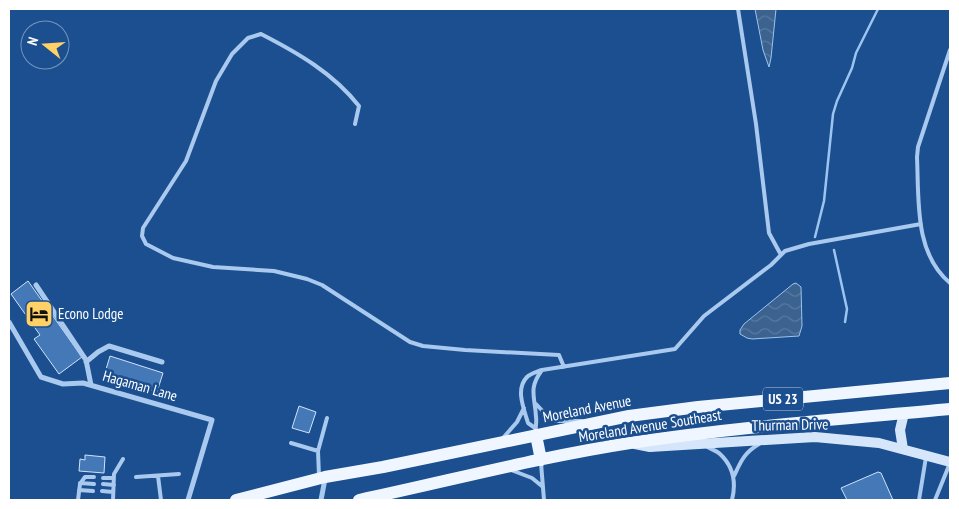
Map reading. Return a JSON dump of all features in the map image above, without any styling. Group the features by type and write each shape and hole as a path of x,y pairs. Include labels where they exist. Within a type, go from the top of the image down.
{"main road":[{"name":"Moreland Avenue","path":"236,500 322,478 498,443 536,431 594,424 629,416 698,407 950,383"},
{"name":"Moreland Avenue Southeast","path":"359,500 541,460 629,443 749,428 950,409"},
{"path":"903,449 900,430 904,413"},
{"path":"536,431 541,460"},
{"name":"Thurman Drive","path":"629,443 650,447 815,437 879,443 950,462"}],"street":[{"path":"36,285 86,362 91,385"},
{"name":"Hagaman Lane","path":"9,322 41,377 63,384 83,383 91,385 212,420 188,500"},
{"path":"86,362 109,346 162,362"},
{"path":"321,500 322,478"}],"lane":[{"path":"738,9 756,124 769,233 781,255"},
{"path":"355,124 359,106 348,91 324,70 261,34 248,38 232,54 220,74 205,107 186,160 143,228 142,236 146,244 173,258 193,263 213,267 274,270 307,279 322,286 398,335 423,346 559,355 564,367"},
{"path":"950,50 918,147 921,224 934,266 950,283"},
{"path":"536,431 528,423 522,398 521,390 528,376 542,370 675,349 704,316 771,265 785,251 809,244 921,224"},
{"path":"536,431 537,420 532,396 535,379 542,370"},
{"path":"535,404 552,421 576,420 594,424"},
{"path":"498,443 517,422 524,408"},
{"path":"322,478 318,451 327,418"},
{"path":"734,476 740,461 748,451 766,440"},
{"path":"291,443 318,451"},
{"path":"702,444 721,454 734,476 735,487 732,500"},
{"path":"918,500 926,455"},
{"path":"113,500 114,474 123,459"},
{"path":"541,460 544,500"},
{"path":"935,500 950,462"},
{"path":"504,468 523,474 543,487"},
{"path":"136,477 179,474"},
{"path":"158,476 161,500"},
{"path":"78,500 80,483 85,477 94,477"},
{"path":"103,478 114,478"},
{"path":"80,483 94,484"},
{"path":"102,484 114,485"},
{"path":"79,490 93,491"},
{"path":"102,491 114,492"}],"water":[{"path":"755,9 776,9 769,67 763,50"},
{"path":"796,283 801,287 802,326 799,336 752,339 740,334 744,324"}],"building":[{"name":"Econo Lodge","path":"28,281 82,357 59,374 34,339 40,335 11,294"},
{"path":"110,356 163,373 157,392 104,376"},
{"path":"299,406 316,412 309,433 292,428"},
{"path":"85,455 105,457 104,473 79,471 80,459 85,460"},
{"path":"878,472 881,473 893,500 847,500 841,488"}],"waterway":[{"path":"815,237 824,201 833,114 852,68 856,53 878,9"},
{"path":"834,250 847,309 845,322"}],"place":[{"name":"Econo Lodge","path":"39,314"}]}
